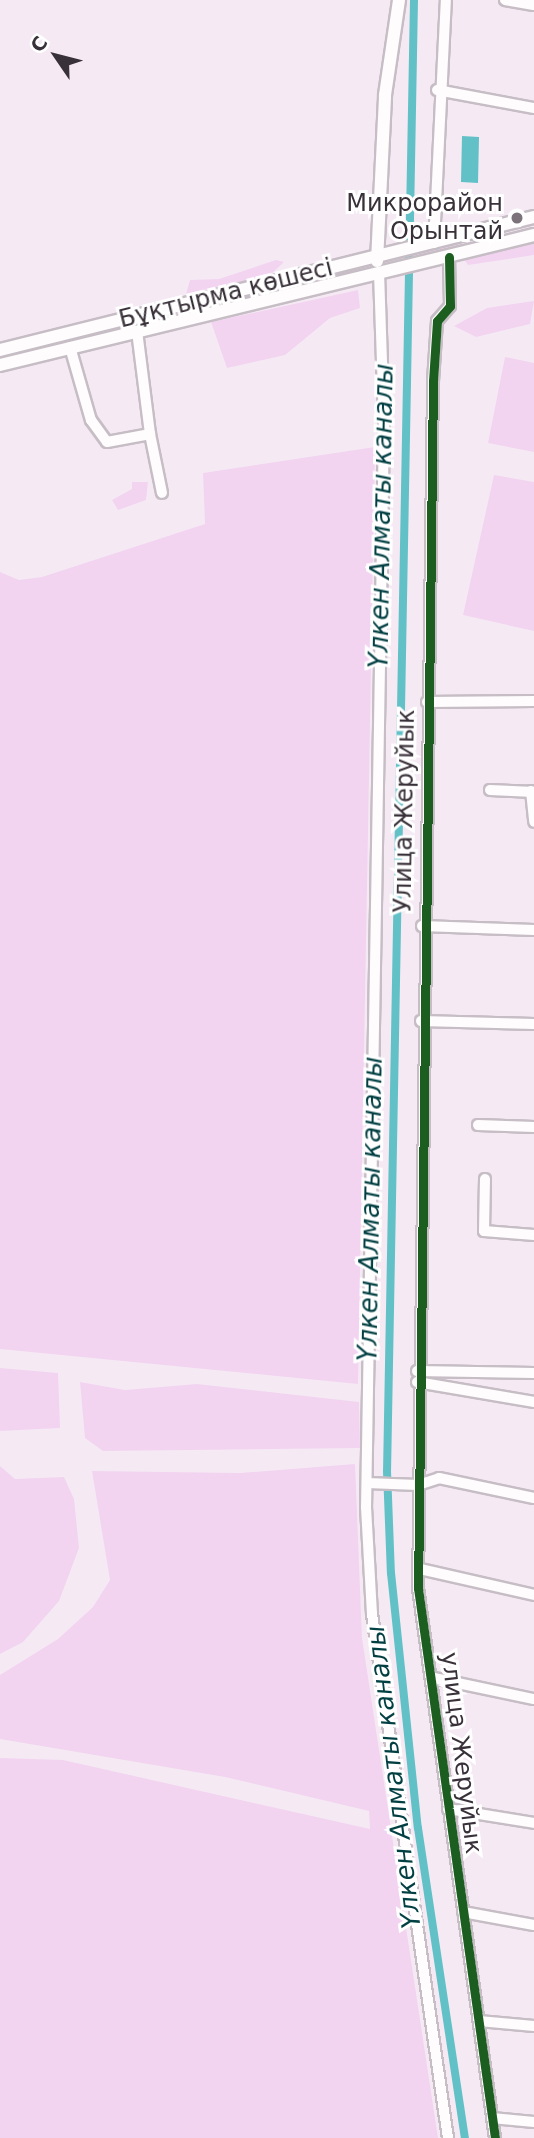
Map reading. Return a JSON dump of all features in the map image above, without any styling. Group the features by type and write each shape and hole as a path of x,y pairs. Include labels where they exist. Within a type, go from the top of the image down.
{"main road":[{"path":"383,271 377,256 385,96 399,0"},
{"name":"Бұқтырма көшесі","path":"0,350 534,217"},
{"name":"Бұқтырма көшесі","path":"0,364 534,235"},
{"path":"197,301 200,315"},
{"path":"0,359 0,364"}],"street":[{"path":"431,244 437,90 446,0"},
{"path":"505,0 534,5"},
{"path":"437,90 534,108"},
{"name":"Улица Жеруйык","path":"417,1377 422,926 433,381 437,321 450,306 449,257"},
{"path":"383,271 384,424 367,1483 372,1614 448,2138"},
{"path":"137,331 150,434 162,493"},
{"path":"70,347 82,398 102,437 111,443 150,434"},
{"path":"427,702 534,701"},
{"path":"490,790 532,792 534,822"},
{"path":"422,926 534,930"},
{"path":"421,1021 534,1024"},
{"path":"478,1125 534,1127"},
{"path":"485,1179 484,1231 534,1235"},
{"path":"417,1377 534,1373"},
{"path":"417,1377 534,1402"},
{"name":"улица Жеруйык","path":"417,1377 415,1485 420,1569 448,1809 495,2138"},
{"path":"367,1483 415,1485 439,1478 534,1498"},
{"path":"420,1569 534,1595"},
{"path":"433,1678 534,1699"},
{"path":"448,1809 534,1823"},
{"path":"463,1912 534,1925"},
{"path":"479,2021 534,2026"},
{"path":"492,2118 534,2122"}],"shaded area":[{"path":"534,237 534,255 468,265 464,259"},
{"path":"460,241 462,247 207,306 210,304"},
{"path":"276,260 284,262 265,280 186,294 190,280 219,279"},
{"path":"358,290 360,308 330,318 285,355 227,368 211,322"},
{"path":"534,301 530,324 476,337 454,326 487,308"},
{"path":"194,310 193,312 5,357 7,354"},
{"path":"505,357 534,363 534,452 488,443"},
{"path":"375,447 358,1384 0,1349 0,572 19,580 42,577 205,524 203,473"},
{"path":"494,475 534,482 534,631 463,615"},
{"path":"132,482 148,482 146,500 118,510 112,500 132,489"},
{"path":"0,1368 58,1373 60,1428 0,1431"},
{"path":"80,1382 125,1390 197,1384 359,1402 360,1448 103,1451 85,1438"},
{"path":"355,1464 362,1638 438,2138 0,2138 0,1758 63,1760 370,1829 369,1811 225,1777 0,1739 0,1675 58,1639 93,1607 110,1580 92,1471 240,1473"},
{"path":"0,1466 15,1479 64,1477 74,1499 79,1548 59,1601 23,1642 0,1654"}],"water":[{"path":"462,136 479,137 478,183 461,182"}],"waterway":[{"name":"Үлкен Алматы каналы","path":"414,0 387,1471 391,1573 418,1828 465,2138"}],"cycle path":[{"path":"449,257 450,306 437,321 433,381 418,1588 495,2138"}],"place":[{"name":"Микрорайон Орынтай","path":"517,218"}]}
